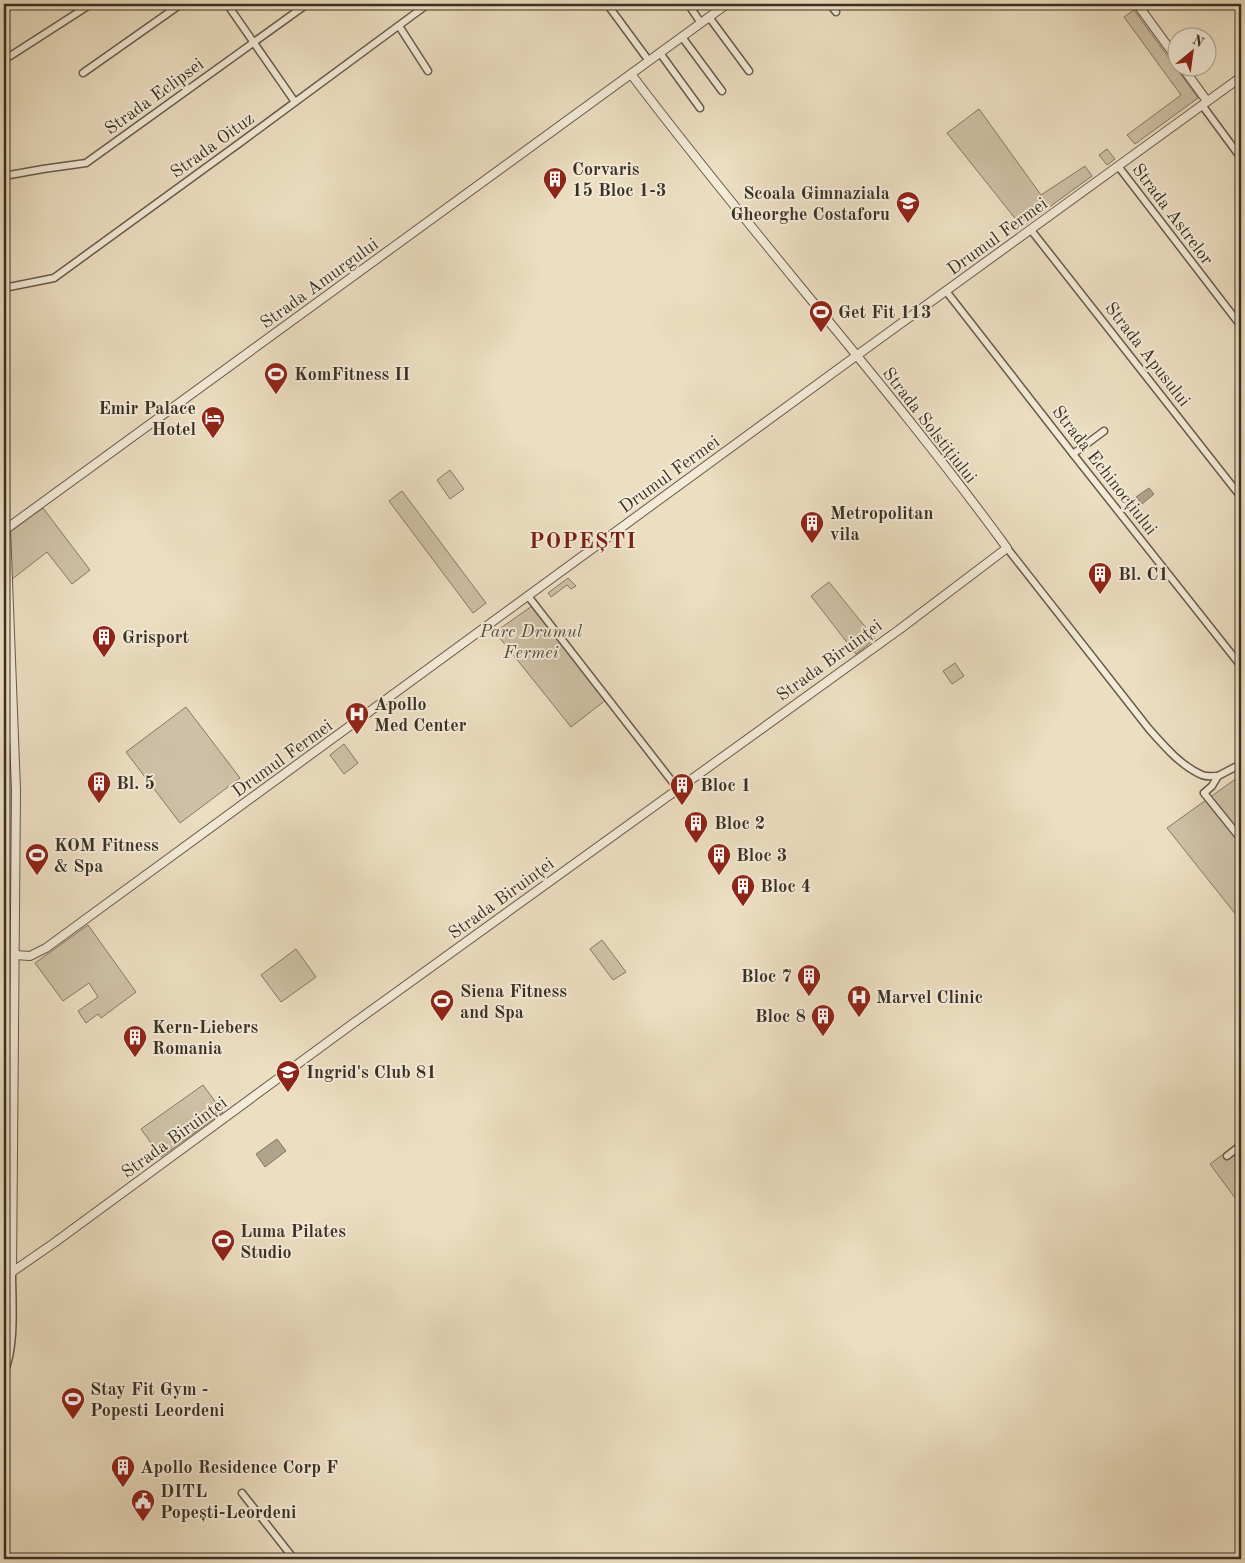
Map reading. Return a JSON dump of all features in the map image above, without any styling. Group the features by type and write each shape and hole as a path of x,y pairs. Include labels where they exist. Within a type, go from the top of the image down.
{"street":[{"path":"4,60 91,4"},
{"path":"84,73 181,4"},
{"path":"227,4 295,102"},
{"name":"Strada Eclipsei","path":"4,176 86,163 307,4"},
{"name":"Strada Oituz","path":"4,288 54,278 428,4"},
{"path":"607,4 648,61"},
{"path":"688,4 701,22"},
{"name":"Strada Amurgului","path":"6,529 727,4"},
{"path":"830,4 836,12"},
{"path":"1137,4 1168,46"},
{"path":"709,17 749,71"},
{"path":"399,26 428,71"},
{"path":"682,37 722,92"},
{"path":"660,53 700,108"},
{"name":"Strada Solstițiului","path":"631,74 712,181 896,405 1158,739 1189,767 1204,776 1218,776"},
{"name":"Drumul Fermei","path":"15,955 30,956 46,948 1241,77"},
{"path":"1189,78 1241,158"},
{"name":"Strada Astrelor","path":"1118,166 1241,326"},
{"name":"Strada Apusului","path":"1031,230 1241,497"},
{"name":"Strada Echinocțiului","path":"946,291 1241,666"},
{"path":"1073,454 1104,431"},
{"path":"4,515 6,529 6,595 14,703 16,790 11,1349 4,1374"},
{"name":"Strada Biruinței","path":"12,1272 429,966 678,789 1007,548"},
{"path":"528,596 678,789"},
{"path":"1241,764 1218,776 1212,786 1204,793 1241,839"},
{"path":"1227,1156 1241,1145"},
{"path":"242,1493 294,1559"}],"green space":[{"path":"1134,10 1168,57 1168,77 1124,17"},
{"path":"1169,78 1183,78 1198,98 1135,144 1127,135 1181,95"},
{"path":"979,109 1041,195 1085,166 1092,176 1022,227 947,133"},
{"path":"1107,149 1115,159 1107,165 1099,155"},
{"path":"450,470 464,489 450,499 437,480"},
{"path":"402,491 486,603 473,613 389,501"},
{"path":"43,508 90,570 72,584 47,552 11,580 10,532"},
{"path":"568,578 576,586 571,589 567,585 551,597 548,593"},
{"path":"829,582 875,639 856,654 811,596"},
{"name":"Parc Drumul Fermei","path":"532,606 606,700 571,727 495,632"},
{"path":"955,663 964,676 952,684 943,671"},
{"path":"186,707 240,778 180,823 126,752"},
{"path":"344,744 358,763 344,774 330,755"},
{"path":"1241,775 1241,921 1167,828"},
{"path":"88,925 136,992 101,1018 98,1014 86,1023 78,1011 98,997 89,983 63,1001 35,963"},
{"path":"602,940 626,972 613,980 590,949"},
{"path":"296,949 316,977 281,1002 261,975"},
{"path":"203,1085 223,1112 161,1157 141,1129"},
{"path":"1241,1141 1241,1206 1210,1164"}],"shaded area":[{"path":"1149,488 1154,494 1142,504 1136,497"},
{"path":"277,1139 286,1151 265,1167 256,1154"}],"place":[{"name":"Corvaris 15 Bloc 1-3","path":"555,200"},
{"name":"Scoala Gimnaziala Gheorghe Costaforu","path":"908,224"},
{"name":"Get Fit 113","path":"821,333"},
{"name":"KomFitness II","path":"276,395"},
{"name":"Emir Palace Hotel","path":"213,439"},
{"name":"Metropolitan vila","path":"812,544"},
{"name":"Bl. C1","path":"1100,595"},
{"name":"Grisport","path":"104,658"},
{"name":"Apollo Med Center","path":"357,735"},
{"name":"Bl. 5","path":"99,804"},
{"name":"Bloc 1","path":"682,806"},
{"name":"Bloc 2","path":"696,844"},
{"name":"KOM Fitness & Spa","path":"37,876"},
{"name":"Bloc 3","path":"719,876"},
{"name":"Bloc 4","path":"743,907"},
{"name":"Bloc 7","path":"809,997"},
{"name":"Marvel Clinic","path":"859,1018"},
{"name":"Siena Fitness and Spa","path":"442,1022"},
{"name":"Bloc 8","path":"823,1037"},
{"name":"Kern-Liebers Romania","path":"135,1058"},
{"name":"Ingrid's Club 81","path":"288,1093"},
{"name":"Luma Pilates Studio","path":"223,1262"},
{"name":"Stay Fit Gym - Popesti Leordeni","path":"73,1420"},
{"name":"Apollo Residence Corp F","path":"123,1488"},
{"name":"DITL Popești-Leordeni","path":"143,1522"}],"district":[{"name":"POPEȘTI","path":"583,540"}]}
